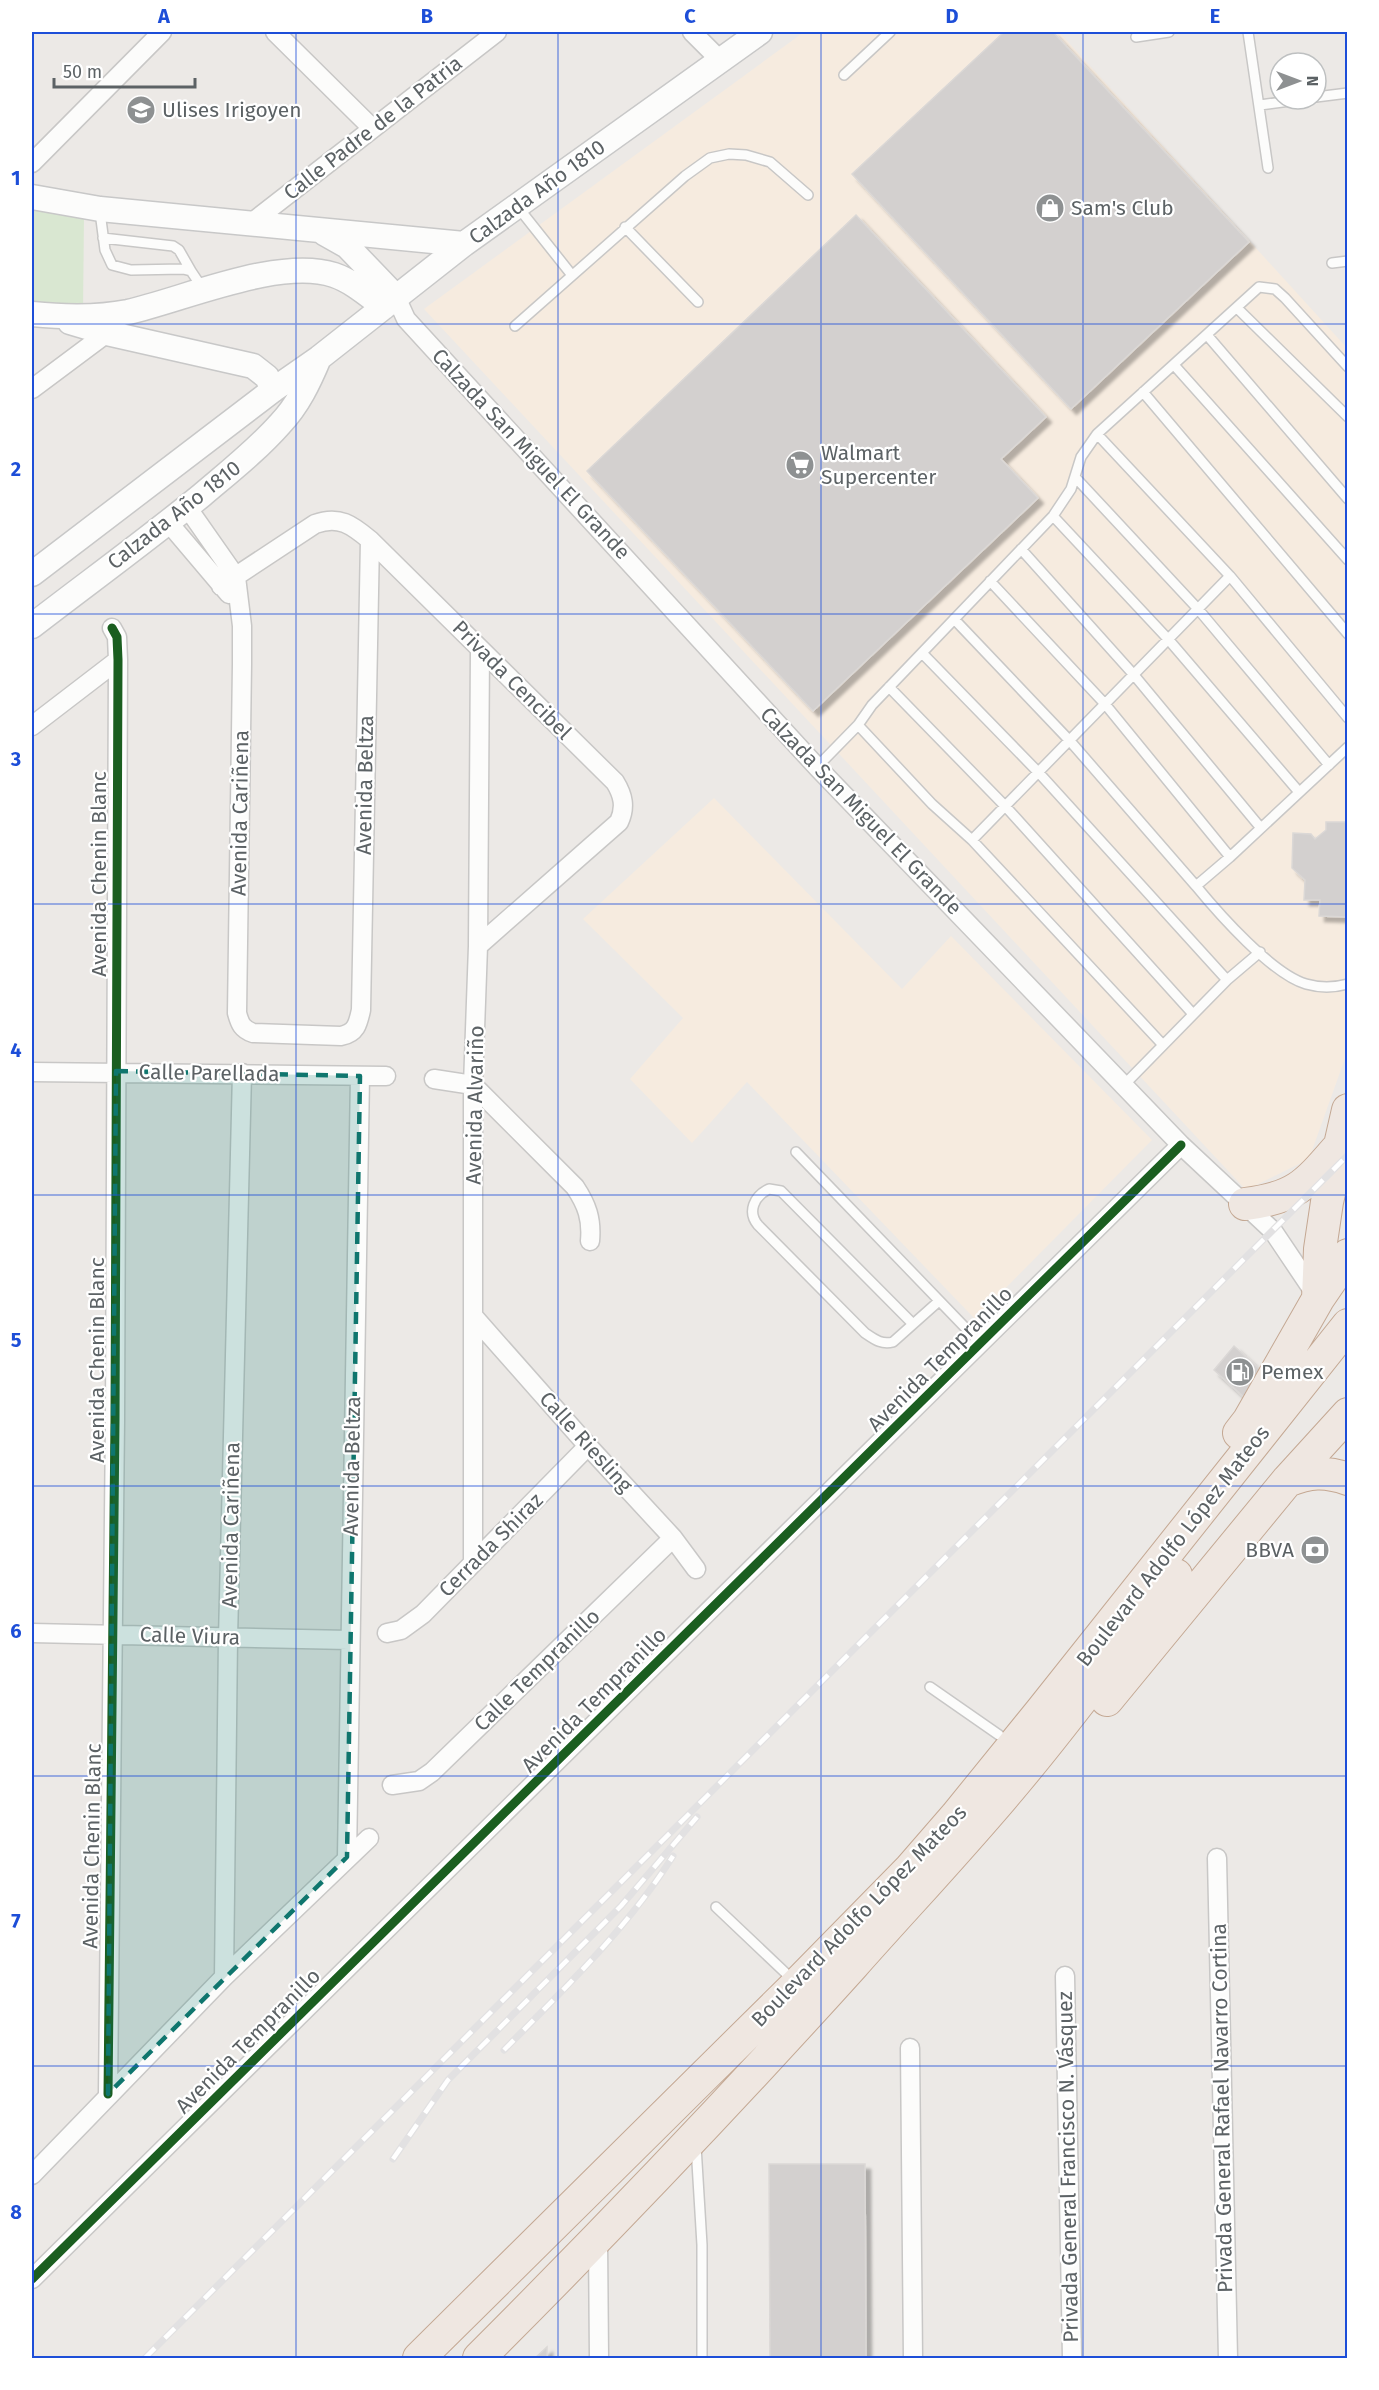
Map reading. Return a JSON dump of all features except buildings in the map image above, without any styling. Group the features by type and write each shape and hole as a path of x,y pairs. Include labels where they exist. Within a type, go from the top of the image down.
{"highway":[{"path":"1318,1299 1320,1249 1327,1202 1347,1110"},
{"path":"1245,1204 1273,1200 1303,1185 1339,1147"},
{"path":"910,1869 943,1811 999,1735 1249,1420 1318,1299 1347,1255"},
{"name":"Boulevard Adolfo López Mateos","path":"419,2358 910,1869 1042,1710 1347,1325"},
{"name":"Boulevard Adolfo López Mateos","path":"479,2358 683,2154 1018,1779 1087,1693 1347,1354"},
{"path":"683,2154 731,2122 852,1996 938,1900 1088,1723 1287,1481 1347,1414"},
{"path":"1287,1481 1306,1474 1322,1473 1347,1479"}],"street":[{"path":"32,163 162,32"},
{"path":"275,32 372,128"},
{"path":"692,32 721,61"},
{"name":"Calzada Año 1810","path":"32,574 273,390 319,358 464,244 760,32"},
{"name":"Calle Padre de la Patria","path":"250,224 490,34"},
{"name":"Calzada San Miguel El Grande","path":"32,197 100,209 322,231 347,246 390,302 817,767 1181,1145 1273,1231 1318,1299"},
{"path":"322,231 464,244"},
{"name":"Calzada San Miguel El Grande","path":"41,315 124,312 277,272 316,272 345,279 390,302"},
{"path":"41,315 107,333 253,366 267,377 273,390"},
{"path":"32,389 107,333"},
{"name":"Calzada Año 1810","path":"32,626 168,522 243,461 281,424 309,384 319,358"},
{"name":"Avenida Cariñena","path":"187,507 239,603 242,664 237,1013 239,1023"},
{"name":"Privada Cencibel","path":"229,582 315,524 333,519 351,524 370,540 615,782 622,794 624,804 622,815 610,831 478,945"},
{"name":"Avenida Cariñena","path":"168,522 229,582"},
{"name":"Avenida Beltza","path":"239,1023 244,1030 253,1033 341,1036 349,1034 358,1023 361,1010 370,540"},
{"name":"Avenida Chenin Blanc","path":"108,2094 118,660 117,637 112,628"},
{"name":"Avenida Alvariño","path":"473,1562 473,1085 478,945 480,649"},
{"path":"32,726 118,660"},
{"name":"Calle Parellada","path":"32,1072 116,1071 386,1076"},
{"name":"Avenida Cariñena","path":"224,1977 228,1638 242,1073"},
{"name":"Avenida Beltza","path":"347,1857 360,1076"},
{"path":"434,1078 473,1085 575,1187 586,1203 590,1216 590,1241"},
{"name":"Avenida Tempranillo","path":"32,2279 1181,1145"},
{"name":"Calle Riesling","path":"474,1317 673,1538 696,1569"},
{"name":"Cerrada Shiraz","path":"387,1633 401,1630 423,1614 588,1446"},
{"name":"Calle Tempranillo","path":"392,1785 419,1781 432,1772 673,1538"},
{"name":"Calle Viura","path":"32,1633 349,1640"},
{"path":"32,2175 108,2094 224,1977 369,1838"},
{"name":"Privada General Rafael Navarro Cortina","path":"1217,1858 1228,2358"},
{"name":"Privada General Francisco N. Vásquez","path":"1065,1976 1072,2358"},
{"path":"910,2048 913,2358"},
{"path":"598,2240 599,2358"}],"lane":[{"path":"844,75 890,32"},
{"path":"1136,37 1169,32"},
{"path":"1248,32 1268,168"},
{"path":"1328,96 1347,93"},
{"path":"1260,105 1268,104"},
{"path":"515,326 625,227 710,158 729,154 746,155 770,162 808,195"},
{"path":"517,206 571,274"},
{"path":"100,209 107,258 112,265 121,269 175,268 191,271"},
{"path":"625,227 698,302"},
{"path":"104,238 173,246 179,250 204,291"},
{"path":"1332,263 1347,261"},
{"path":"817,767 858,725 872,705 1053,516 1065,500 1081,457 1097,434 1259,287 1275,289 1347,367"},
{"path":"1237,308 1347,417"},
{"path":"1207,335 1347,499"},
{"path":"1174,365 1347,560"},
{"path":"1143,392 1347,634"},
{"path":"1097,434 1230,576 1347,718"},
{"path":"1075,477 1198,609 1329,765"},
{"path":"1053,516 1168,639 1299,792"},
{"path":"1021,549 1134,675 1260,827"},
{"path":"972,840 1230,576"},
{"path":"990,581 1105,704 1230,857"},
{"path":"954,619 1070,741 1232,926 1287,975 1305,984 1321,988 1347,984"},
{"path":"922,653 1039,773 1227,980"},
{"path":"889,687 1006,807 1193,1014"},
{"path":"858,725 932,804 972,840 1163,1045"},
{"path":"1196,886 1347,747"},
{"path":"1124,1085 1227,980 1260,952"},
{"path":"796,1152 981,1344"},
{"path":"913,1324 781,1191 769,1189 758,1197 753,1206 753,1220 865,1333 876,1341 885,1344 893,1342 939,1301"},
{"path":"930,1687 999,1735"},
{"path":"716,1907 797,1984"},
{"path":"683,2154 702,2245 702,2358"}],"highlighted area":[{"path":"116,1071 360,1076 347,1857 108,2094"}],"shaded area":[{"path":"804,32 1059,32 1347,348 1348,1050 1309,1159 1246,1190 424,309"},
{"path":"714,798 902,989 951,936 1152,1140 975,1319 747,1082 692,1143 630,1079 683,1018 583,919"}],"green space":[{"path":"32,208 84,216 83,313 32,304"}],"railway":[{"path":"145,2358 1348,1155"},
{"path":"393,2159 448,2080 621,1906 697,1817"},
{"path":"504,2050 572,1981 636,1909 673,1856"}],"cycle path":[{"path":"108,2094 115,1420 118,660 117,637 112,628"},
{"path":"32,2279 1181,1145"}],"place":[{"name":"Ulises Irigoyen","path":"141,110"},
{"name":"Sam's Club","path":"1050,208"},
{"name":"Walmart Supercenter","path":"800,465"},
{"name":"Pemex","path":"1240,1372"},
{"name":"BBVA","path":"1315,1550"}]}
